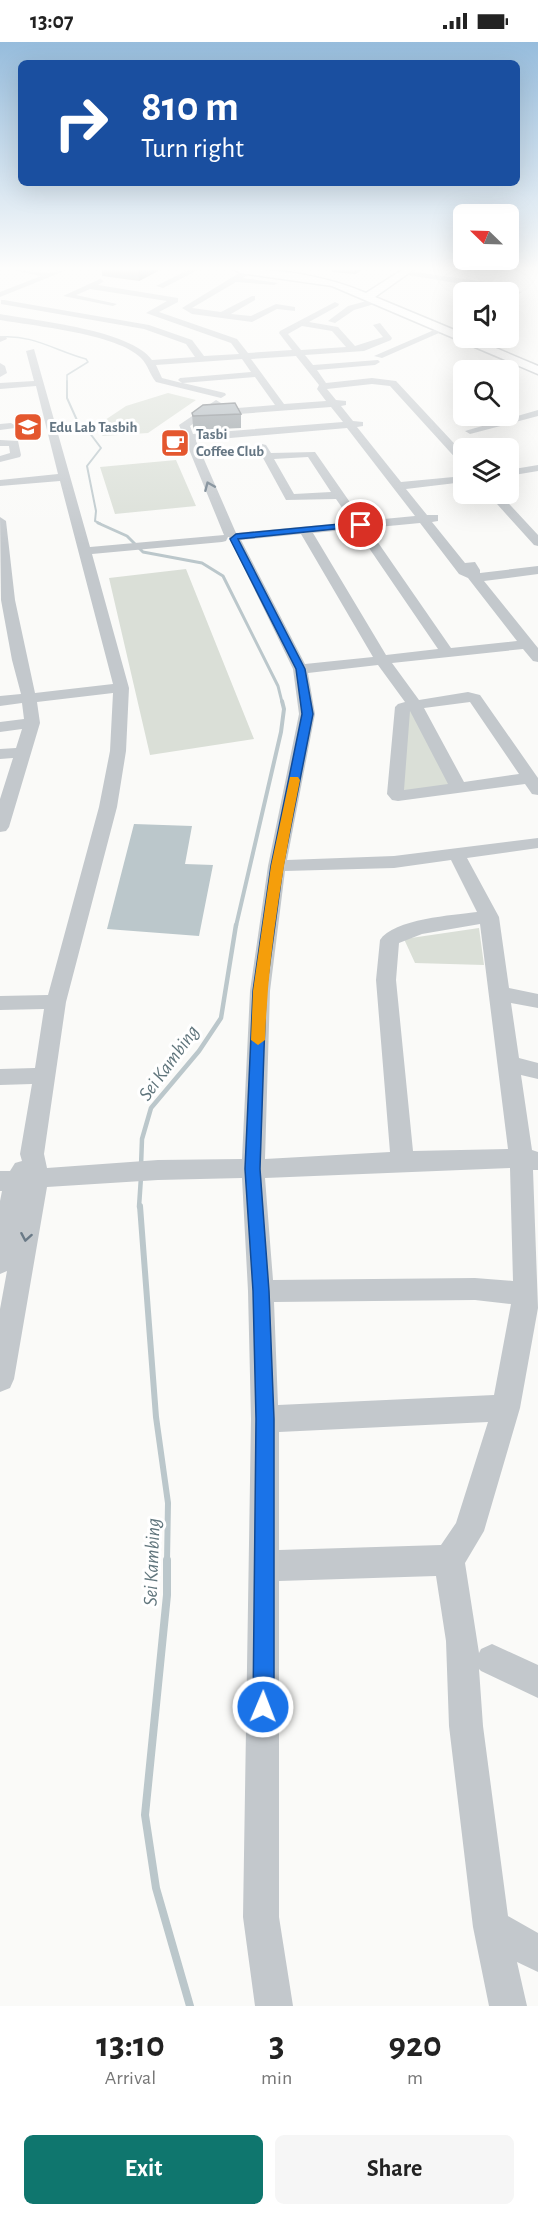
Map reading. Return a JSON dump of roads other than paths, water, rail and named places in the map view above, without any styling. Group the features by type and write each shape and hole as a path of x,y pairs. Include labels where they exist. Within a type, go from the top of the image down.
{"main road":[{"path":"523,362 538,368"},
{"path":"524,362 538,368"}],"street":[{"path":"0,1263 18,1180 32,1154 56,1002 108,807 118,751 121,688 34,362"},
{"path":"174,362 151,363 153,372 162,381 223,397"},
{"path":"249,362 281,407"},
{"path":"304,362 324,386 322,389 338,403 429,518 464,571 474,577 538,658"},
{"path":"309,368 357,362"},
{"path":"0,366 2,373 0,374"},
{"path":"162,381 256,374"},
{"path":"214,377 233,412"},
{"path":"324,386 372,381 393,383 453,449"},
{"path":"0,386 40,384"},
{"path":"223,397 184,424 231,537 300,669 308,714 277,866 260,991 253,1169 261,1291 265,1419 261,1917 274,2006"},
{"path":"199,414 338,403"},
{"path":"470,431 538,413"},
{"path":"188,438 355,424"},
{"path":"253,433 292,498 339,495"},
{"path":"0,443 14,443 16,455 0,459"},
{"path":"267,456 310,454 447,652"},
{"path":"519,471 538,468"},
{"path":"519,476 538,473"},
{"path":"0,483 63,477"},
{"path":"406,488 453,481"},
{"path":"406,488 453,485"},
{"path":"503,504 538,542"},
{"path":"86,551 429,518"},
{"path":"0,524 7,633 19,660 29,697 32,723 0,827"},
{"path":"305,530 382,660 415,705 459,789"},
{"path":"474,577 538,570"},
{"path":"300,669 527,644"},
{"path":"0,662 19,660"},
{"path":"0,701 121,688"},
{"path":"468,697 476,698 534,784 459,789 404,796 395,794 402,708 468,697"},
{"path":"0,727 32,723"},
{"path":"0,754 24,752"},
{"path":"277,866 344,865 457,855 538,843"},
{"path":"457,855 489,917 508,1064 530,1160 532,1295 506,1408 469,1532 449,1560 462,1641 466,1726 491,1927 508,2006"},
{"path":"402,1161 386,980 390,940 404,932 489,917"},
{"path":"499,993 538,1001"},
{"path":"0,1003 56,1002"},
{"path":"508,1064 538,1071"},
{"path":"0,1077 43,1076"},
{"path":"18,1180 125,1171 253,1169 402,1161 530,1160"},
{"path":"1,1370 18,1180"},
{"path":"261,1291 475,1289 532,1295"},
{"path":"265,1419 506,1408"},
{"path":"265,1566 449,1560"},
{"path":"492,1660 538,1682"},
{"path":"491,1927 538,1953"}],"waterway":[{"name":"Sei Kambing","path":"88,362 67,375 67,398 80,427 89,432 101,448 87,466 96,511 95,521 101,524"},
{"name":"Sei Kambing","path":"98,523 127,536 143,552 202,563 223,576 278,686 282,702"},
{"name":"Sei Kambing","path":"236,926 281,732 284,709 282,701"},
{"name":"Sei Kambing","path":"141,1166 142,1139 151,1108 199,1051 221,1018 236,925"},
{"name":"Sei Kambing","path":"139,1207 141,1177"},
{"name":"Sei Kambing","path":"140,1206 156,1417 168,1503 167,1561"},
{"name":"Sei Kambing","path":"167,1561 167,1595 145,1815 156,1888 190,2006"}],"place":[{"name":"Edu Lab Tasbih","path":"28,427"},
{"name":"Tasbi Coffee Club","path":"175,443"}]}
